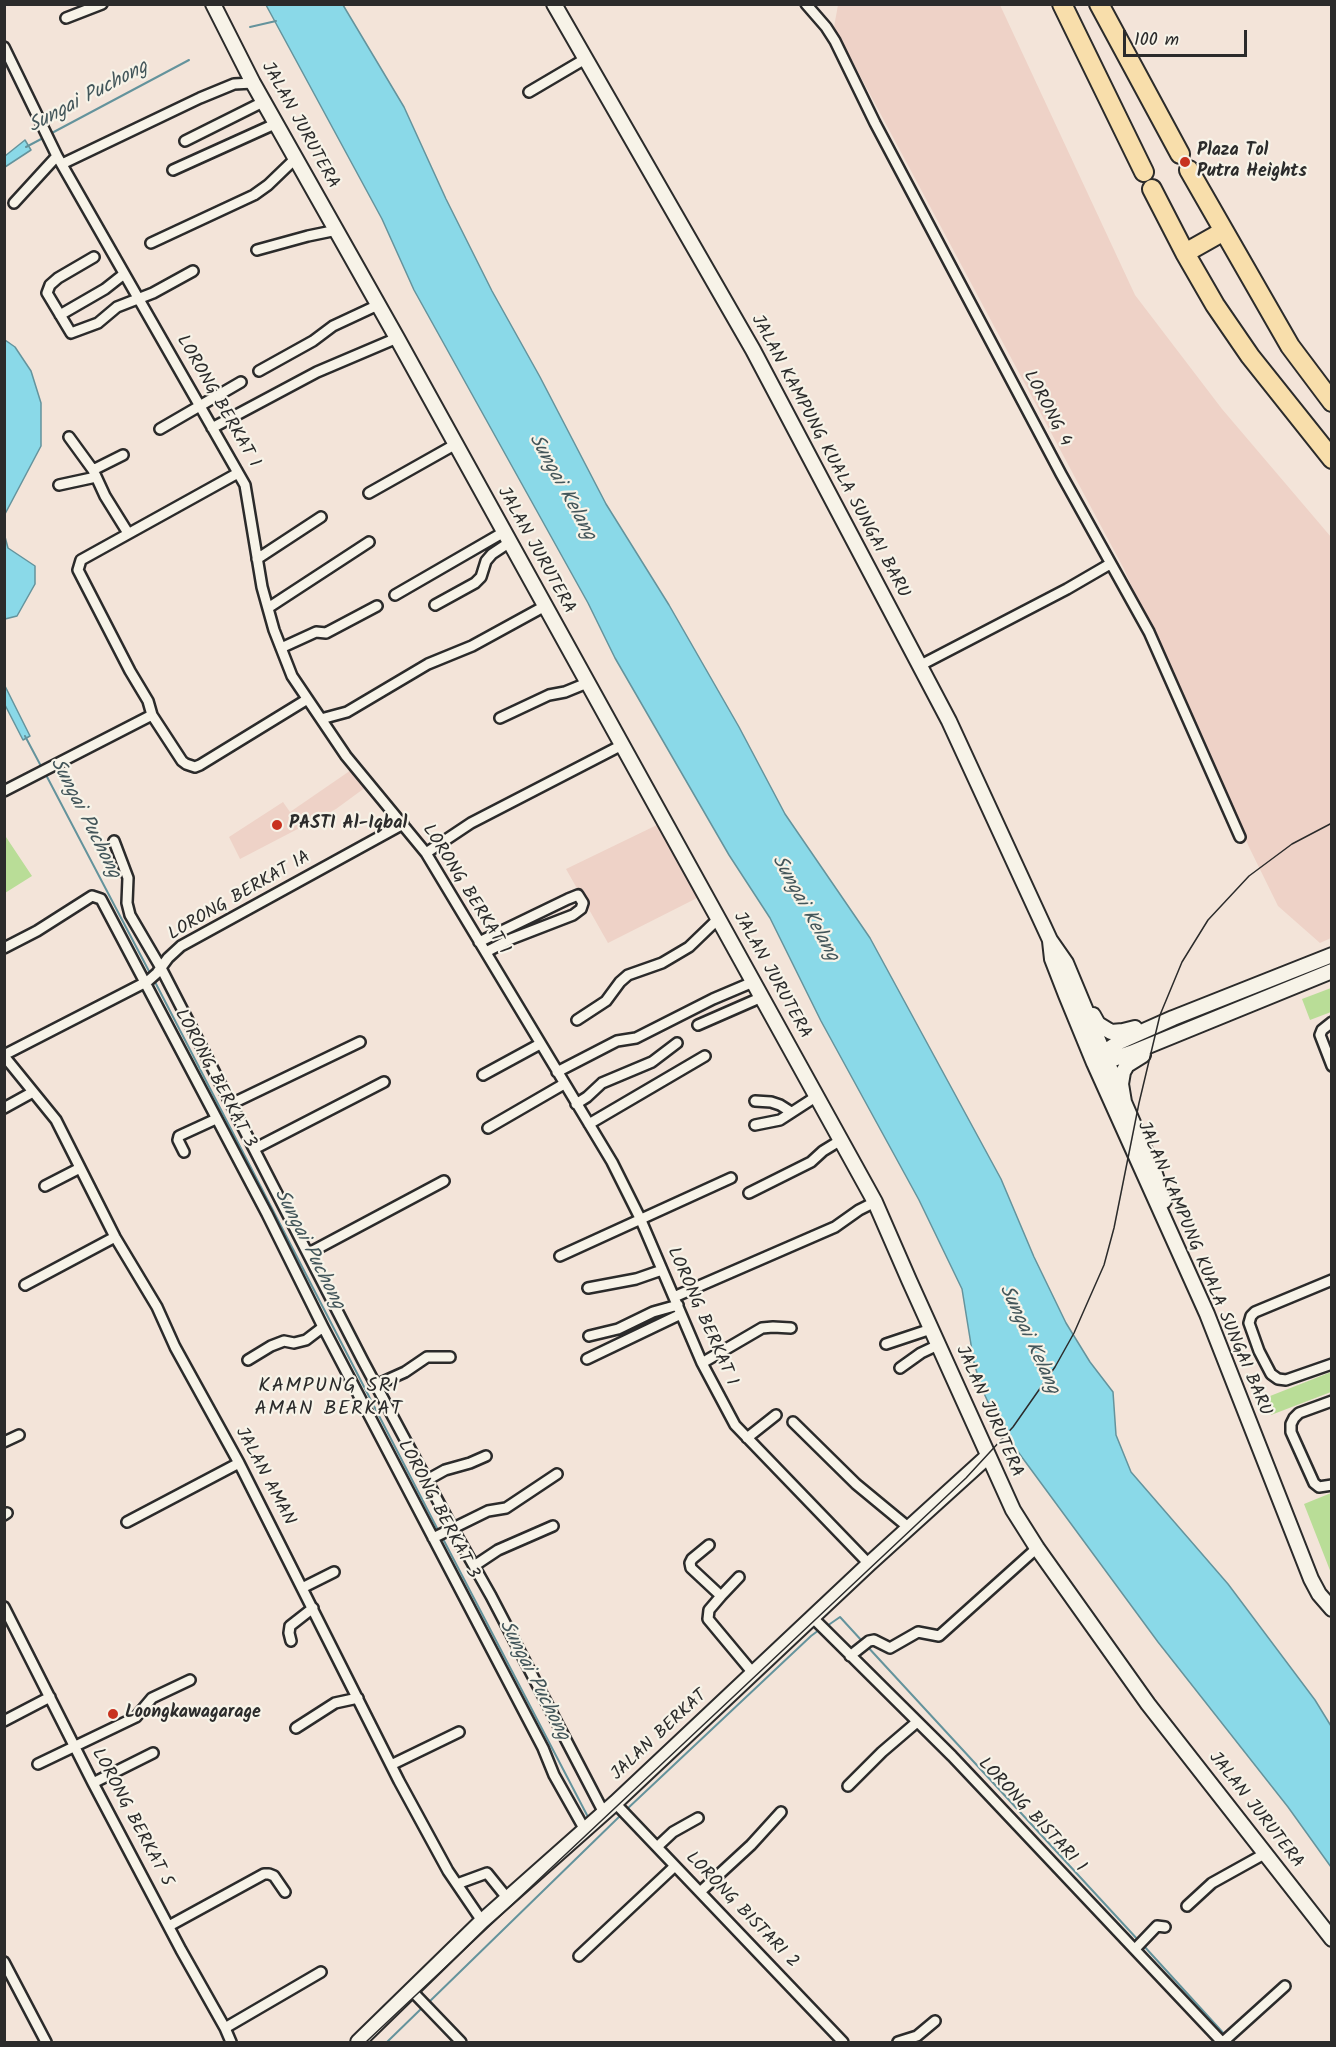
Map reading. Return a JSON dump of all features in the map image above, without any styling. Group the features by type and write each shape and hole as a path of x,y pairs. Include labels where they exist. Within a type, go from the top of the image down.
{"highway":[{"path":"1062,4 1185,253 1215,305 1250,356 1332,459"},
{"path":"1099,4 1185,162 1290,346 1332,402"},
{"path":"1185,253 1224,231"}],"street":[{"path":"66,18 102,4"},
{"name":"JALAN JURUTERA","path":"213,4 253,83 456,444 875,1202 1013,1510 1037,1548 1148,1704 1332,1940"},
{"name":"JALAN KAMPUNG KUALA SUNGAI BARU","path":"554,4 753,350 959,742 1050,940 1066,963 1154,1171 1176,1244"},
{"name":"LORONG 4","path":"806,4 835,41 875,123 1110,564 1149,632 1240,837"},
{"name":"LORONG BERKAT 1","path":"4,47 59,160 245,485 262,587 292,676 306,700 346,756 426,853 612,1162 640,1218 702,1363 735,1425 869,1564"},
{"path":"529,92 585,59"},
{"path":"14,203 59,160 234,84 253,83"},
{"path":"185,141 264,101"},
{"path":"173,170 277,123"},
{"path":"150,243 254,195 296,158"},
{"path":"257,250 337,230"},
{"path":"94,257 58,278 50,285 47,293 71,333 98,323 117,307 153,293 193,271"},
{"path":"60,315 105,289 124,274"},
{"path":"259,371 313,341 333,326 378,305"},
{"path":"212,428 317,372 397,338"},
{"path":"160,429 241,382"},
{"path":"69,437 94,473 128,533"},
{"path":"369,493 456,444"},
{"path":"59,485 94,473 123,455"},
{"path":"238,473 81,560 78,570 148,701 152,715 182,761 191,767 195,767 306,700"},
{"path":"257,559 321,517"},
{"path":"395,595 507,537"},
{"path":"435,605 475,583 481,577 486,561 507,537"},
{"path":"268,608 369,542"},
{"path":"919,666 1110,564"},
{"path":"281,648 316,632 326,633 377,606"},
{"path":"321,719 347,712 428,664 472,646 545,606"},
{"path":"500,718 549,695 565,692 587,683"},
{"path":"4,791 152,715"},
{"path":"426,853 471,824 622,745"},
{"name":"LORONG BERKAT 1A","path":"4,1055 146,981 159,971 181,946 403,824"},
{"path":"114,841 128,878 127,903 130,915 284,1205 451,1529 474,1566 604,1813"},
{"path":"479,942 578,895 584,903 581,909 573,915 511,939 486,952"},
{"name":"LORONG BERKAT 3","path":"4,948 37,931 92,896 101,899 146,981 323,1327 435,1537 543,1748 554,1775 585,1830"},
{"path":"577,1020 606,1001 628,975 662,963 689,947 718,919"},
{"name":"JALAN KAMPUNG KUALA SUNGAI BARU","path":"1050,940 1052,959 1060,981 1128,1140 1211,1324 1311,1579 1318,1594 1332,1609"},
{"path":"1311,963 1332,945"},
{"path":"1128,1140 1125,1123 1106,1078 1104,1057 1106,1051 1119,1042 1173,1018 1332,955"},
{"path":"1066,963 1098,1024 1104,1029 1111,1032 1123,1031 1173,1018"},
{"path":"1060,981 1096,1049 1104,1057 1113,1059 1332,971"},
{"path":"557,1072 617,1041 636,1038 753,982"},
{"path":"698,1025 762,998"},
{"path":"1332,1022 1322,1029 1320,1035 1332,1066"},
{"path":"1124,1102 1121,1084 1127,1065 1184,1032"},
{"path":"231,1104 360,1042"},
{"path":"576,1104 602,1083 652,1062 677,1043"},
{"path":"483,1075 540,1044"},
{"name":"JALAN AMAN","path":"4,1055 57,1120 115,1237 157,1307 175,1347 239,1463 391,1765 448,1871 482,1922"},
{"path":"589,1124 705,1056"},
{"path":"254,1149 384,1082"},
{"path":"488,1128 564,1084"},
{"path":"4,1108 33,1092"},
{"path":"755,1125 774,1122 817,1096"},
{"path":"755,1101 771,1102 791,1112"},
{"path":"184,1152 178,1137 216,1119"},
{"path":"749,1193 811,1162 841,1140"},
{"path":"45,1186 80,1168"},
{"path":"560,1256 731,1178"},
{"path":"288,1255 307,1250 444,1181"},
{"path":"587,1359 678,1306 835,1227 875,1202"},
{"path":"267,1214 284,1205"},
{"path":"25,1285 115,1237"},
{"path":"588,1288 636,1279 662,1270"},
{"path":"1332,1280 1255,1312 1251,1316 1250,1323 1259,1351 1271,1374 1278,1379 1286,1380 1332,1364"},
{"path":"590,1336 618,1329 653,1312 678,1306"},
{"path":"248,1360 284,1341 294,1343 306,1340 323,1327"},
{"path":"702,1363 762,1328 791,1328"},
{"path":"886,1344 931,1329"},
{"path":"900,1368 921,1353 938,1345"},
{"path":"376,1385 391,1380 427,1357 450,1357"},
{"path":"345,1369 363,1361"},
{"path":"1332,1401 1299,1413 1291,1424 1291,1432 1314,1483 1319,1487 1332,1485"},
{"path":"747,1438 776,1415"},
{"path":"793,1422 856,1484 908,1527"},
{"path":"4,1442 19,1435"},
{"path":"427,1480 445,1470 486,1456"},
{"name":"JALAN BERKAT","path":"358,2043 482,1922 604,1813 618,1805 753,1673 815,1620 908,1527 988,1456"},
{"path":"127,1522 239,1463"},
{"path":"435,1537 488,1511 499,1510 512,1504 557,1474"},
{"path":"474,1566 498,1550 553,1526"},
{"path":"709,1545 692,1559 691,1568 721,1596"},
{"path":"850,1656 868,1641 874,1640 890,1648 918,1632 939,1636 1037,1548"},
{"path":"302,1587 334,1572"},
{"path":"739,1577 709,1610 708,1619 753,1673"},
{"name":"LORONG BERKAT 5","path":"4,1606 93,1783 231,2043"},
{"path":"291,1641 290,1626 313,1608"},
{"name":"LORONG BISTARI 1","path":"815,1620 952,1756 1226,2040"},
{"path":"38,1764 74,1745 136,1718 152,1698 190,1680"},
{"path":"4,1721 50,1697"},
{"path":"297,1728 335,1703 358,1698"},
{"path":"848,1786 882,1752 917,1722"},
{"path":"391,1765 459,1732"},
{"path":"93,1783 153,1753"},
{"name":"LORONG BISTARI 2","path":"618,1805 843,2043"},
{"path":"700,1892 751,1845 781,1812"},
{"path":"657,1847 673,1832 698,1818"},
{"path":"1187,1906 1212,1882 1266,1853"},
{"path":"579,1956 675,1866"},
{"path":"457,1884 487,1873 508,1899"},
{"path":"169,1926 264,1874 274,1876 285,1892"},
{"path":"1137,1947 1157,1926 1166,1927"},
{"path":"4,1962 46,2043"},
{"path":"225,2028 321,1972"},
{"path":"1226,2040 1285,1986"},
{"path":"411,1990 461,2043"},
{"path":"898,2043 917,2036 935,2021"}],"shaded area":[{"path":"838,5 1000,5 1135,295 1222,409 1331,537 1331,938 1320,943 1278,906 1249,847 1124,569 834,27"},
{"name":"PASTI Al-Iqbal","path":"354,768 366,787 336,809 240,859 229,837 283,802 290,812"},
{"path":"659,824 699,897 608,943 566,869"}],"green space":[{"path":"4,834 32,876 5,893 4,893"},
{"path":"1331,988 1331,1012 1310,1020 1302,999"},
{"path":"1331,1372 1331,1392 1271,1415 1265,1398"},
{"path":"1331,1493 1331,1573 1304,1504"}],"water":[{"name":"Sungai Kelang","path":"266,5 343,5 404,107 446,199 492,291 606,504 669,605 739,727 785,814 870,938 1001,1179 1034,1257 1066,1323 1090,1362 1113,1392 1116,1435 1131,1472 1228,1584 1315,1700 1331,1726 1331,1867 1288,1807 1158,1642 999,1426 982,1389 974,1363 962,1289 919,1200 821,1021 770,918 729,855 615,658 588,603 414,290 382,219"},
{"path":"25,140 31,150 5,167 5,156"},
{"path":"5,340 15,347 31,371 41,403 41,446 5,514"},
{"path":"4,533 8,548 35,566 35,584 17,616 5,619"},
{"path":"4,684 30,736 23,740 5,705"}],"waterway":[{"name":"Sungai Puchong","path":"250,27 276,21"},
{"name":"Sungai Puchong","path":"50,134 189,60"},
{"name":"Sungai Puchong","path":"26,147 45,137"},
{"name":"Sungai Puchong","path":"25,736 42,768"},
{"name":"Sungai Puchong","path":"45,773 151,975"},
{"name":"Sungai Puchong","path":"154,980 439,1532"},
{"name":"Sungai Puchong","path":"442,1537 588,1817"},
{"path":"827,1626 840,1617 862,1641"},
{"path":"626,1810 819,1630"},
{"path":"866,1645 1139,1941"},
{"name":"Sungai Puchong","path":"428,2003 622,1814"},
{"path":"1143,1945 1226,2036"},
{"name":"Sungai Puchong","path":"387,2042 424,2006"}],"tram line":[{"path":"366,2042 966,1478 1013,1427 1055,1367 1074,1333 1104,1265 1160,1015 1182,962 1208,920 1249,876 1292,844 1332,823"}],"place":[{"name":"Plaza Tol Putra Heights","path":"1185,162"},
{"name":"PASTI Al-Iqbal","path":"277,825"},
{"name":"Loongkawagarage","path":"113,1714"}],"district":[{"name":"KAMPUNG SRI AMAN BERKAT","path":"329,1400"}]}
